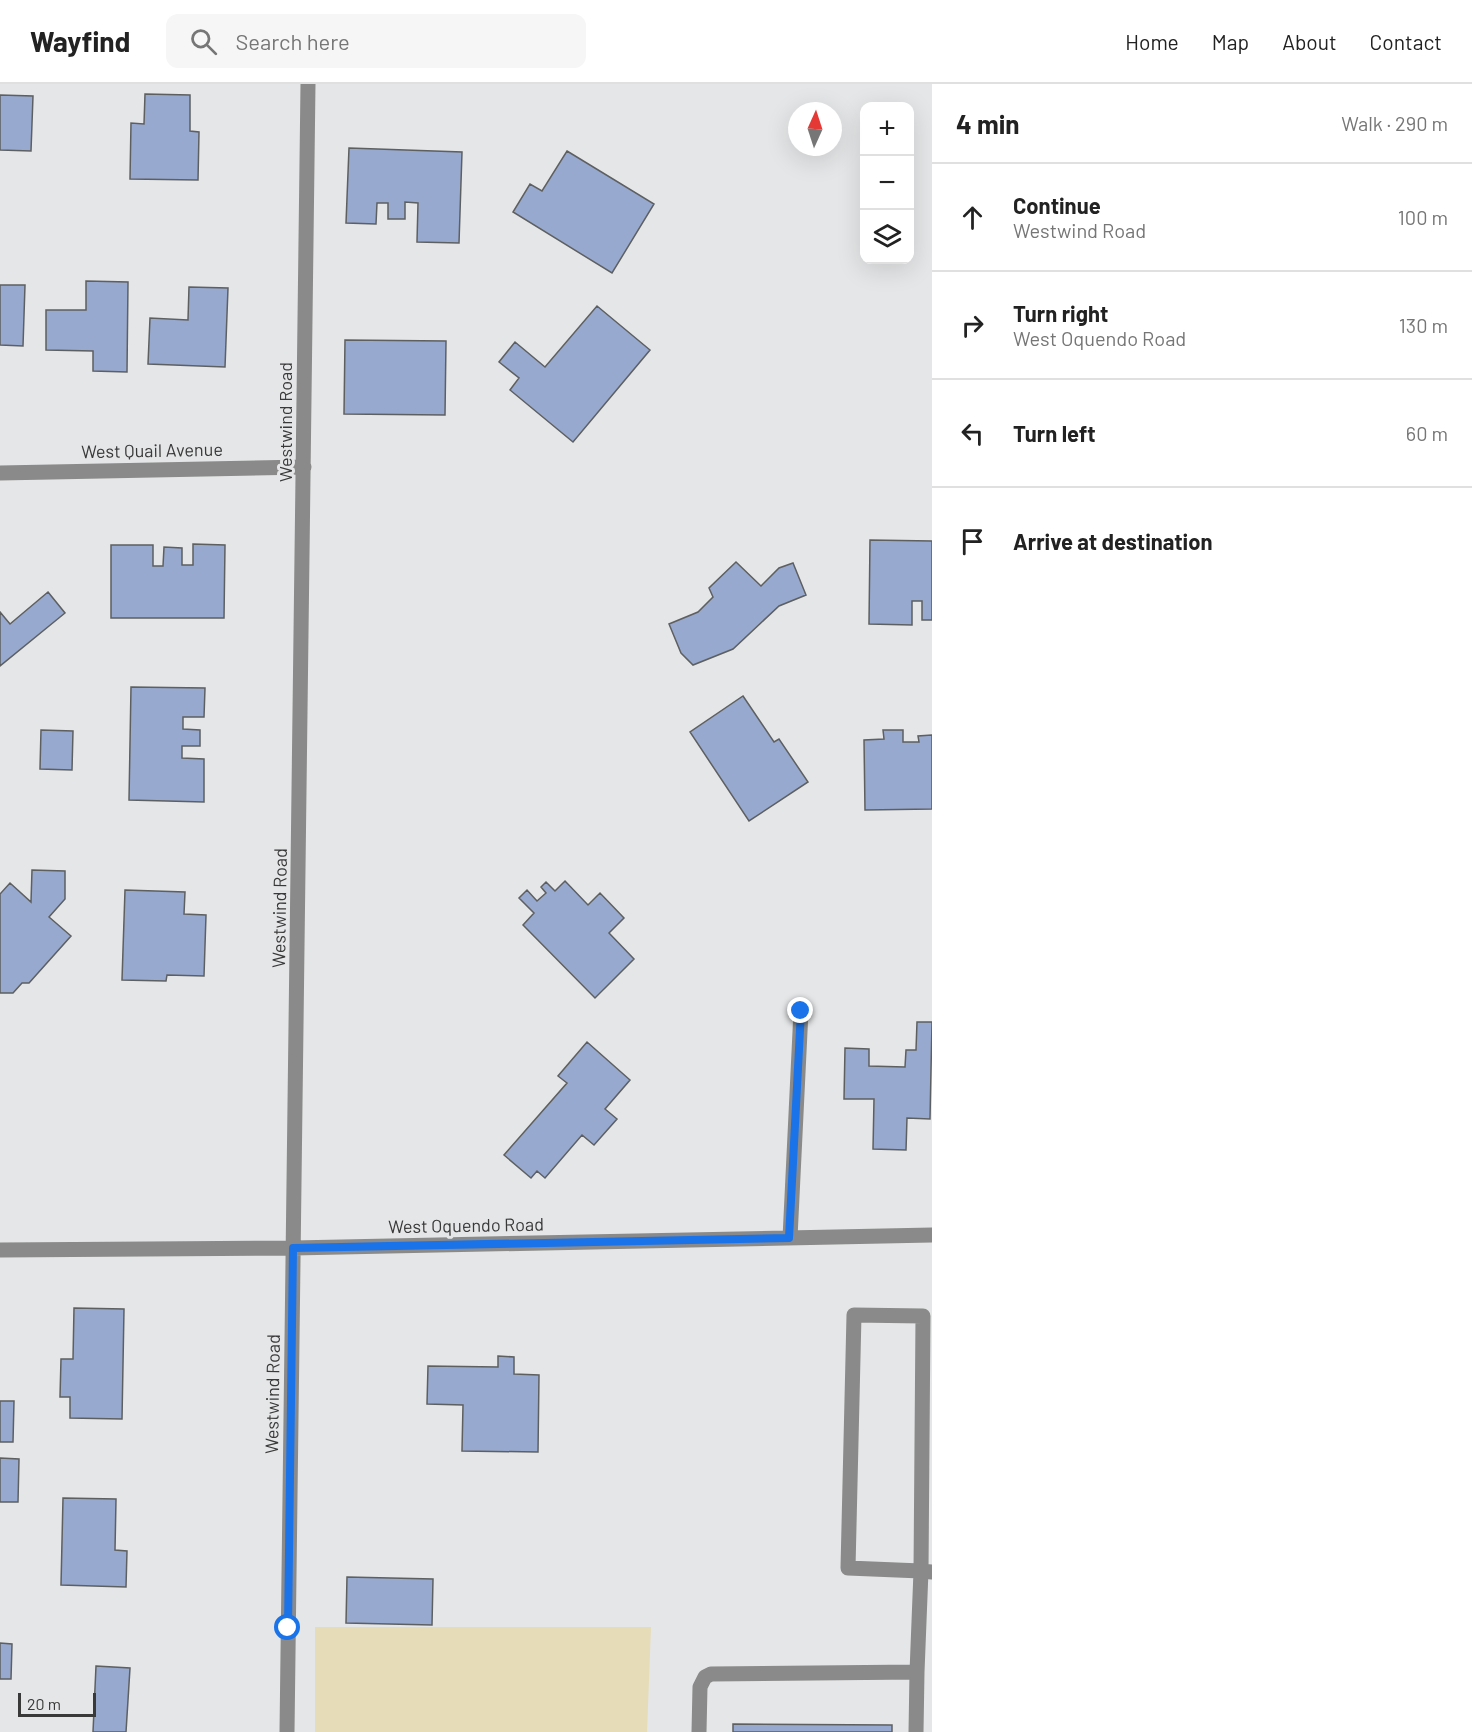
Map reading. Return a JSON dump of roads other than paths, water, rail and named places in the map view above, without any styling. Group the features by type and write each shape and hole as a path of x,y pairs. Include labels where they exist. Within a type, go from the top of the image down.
{"street":[{"name":"Westwind Road","path":"287,1732 308,84"},
{"name":"West Quail Avenue","path":"0,473 304,467"},
{"path":"789,1238 801,1011"},
{"name":"West Oquendo Road","path":"0,1250 293,1248 932,1235"},
{"path":"916,1732 917,1672 926,1571 923,1316 854,1315 848,1568 926,1571"},
{"path":"699,1732 700,1687 705,1677 711,1674 917,1672"}]}
